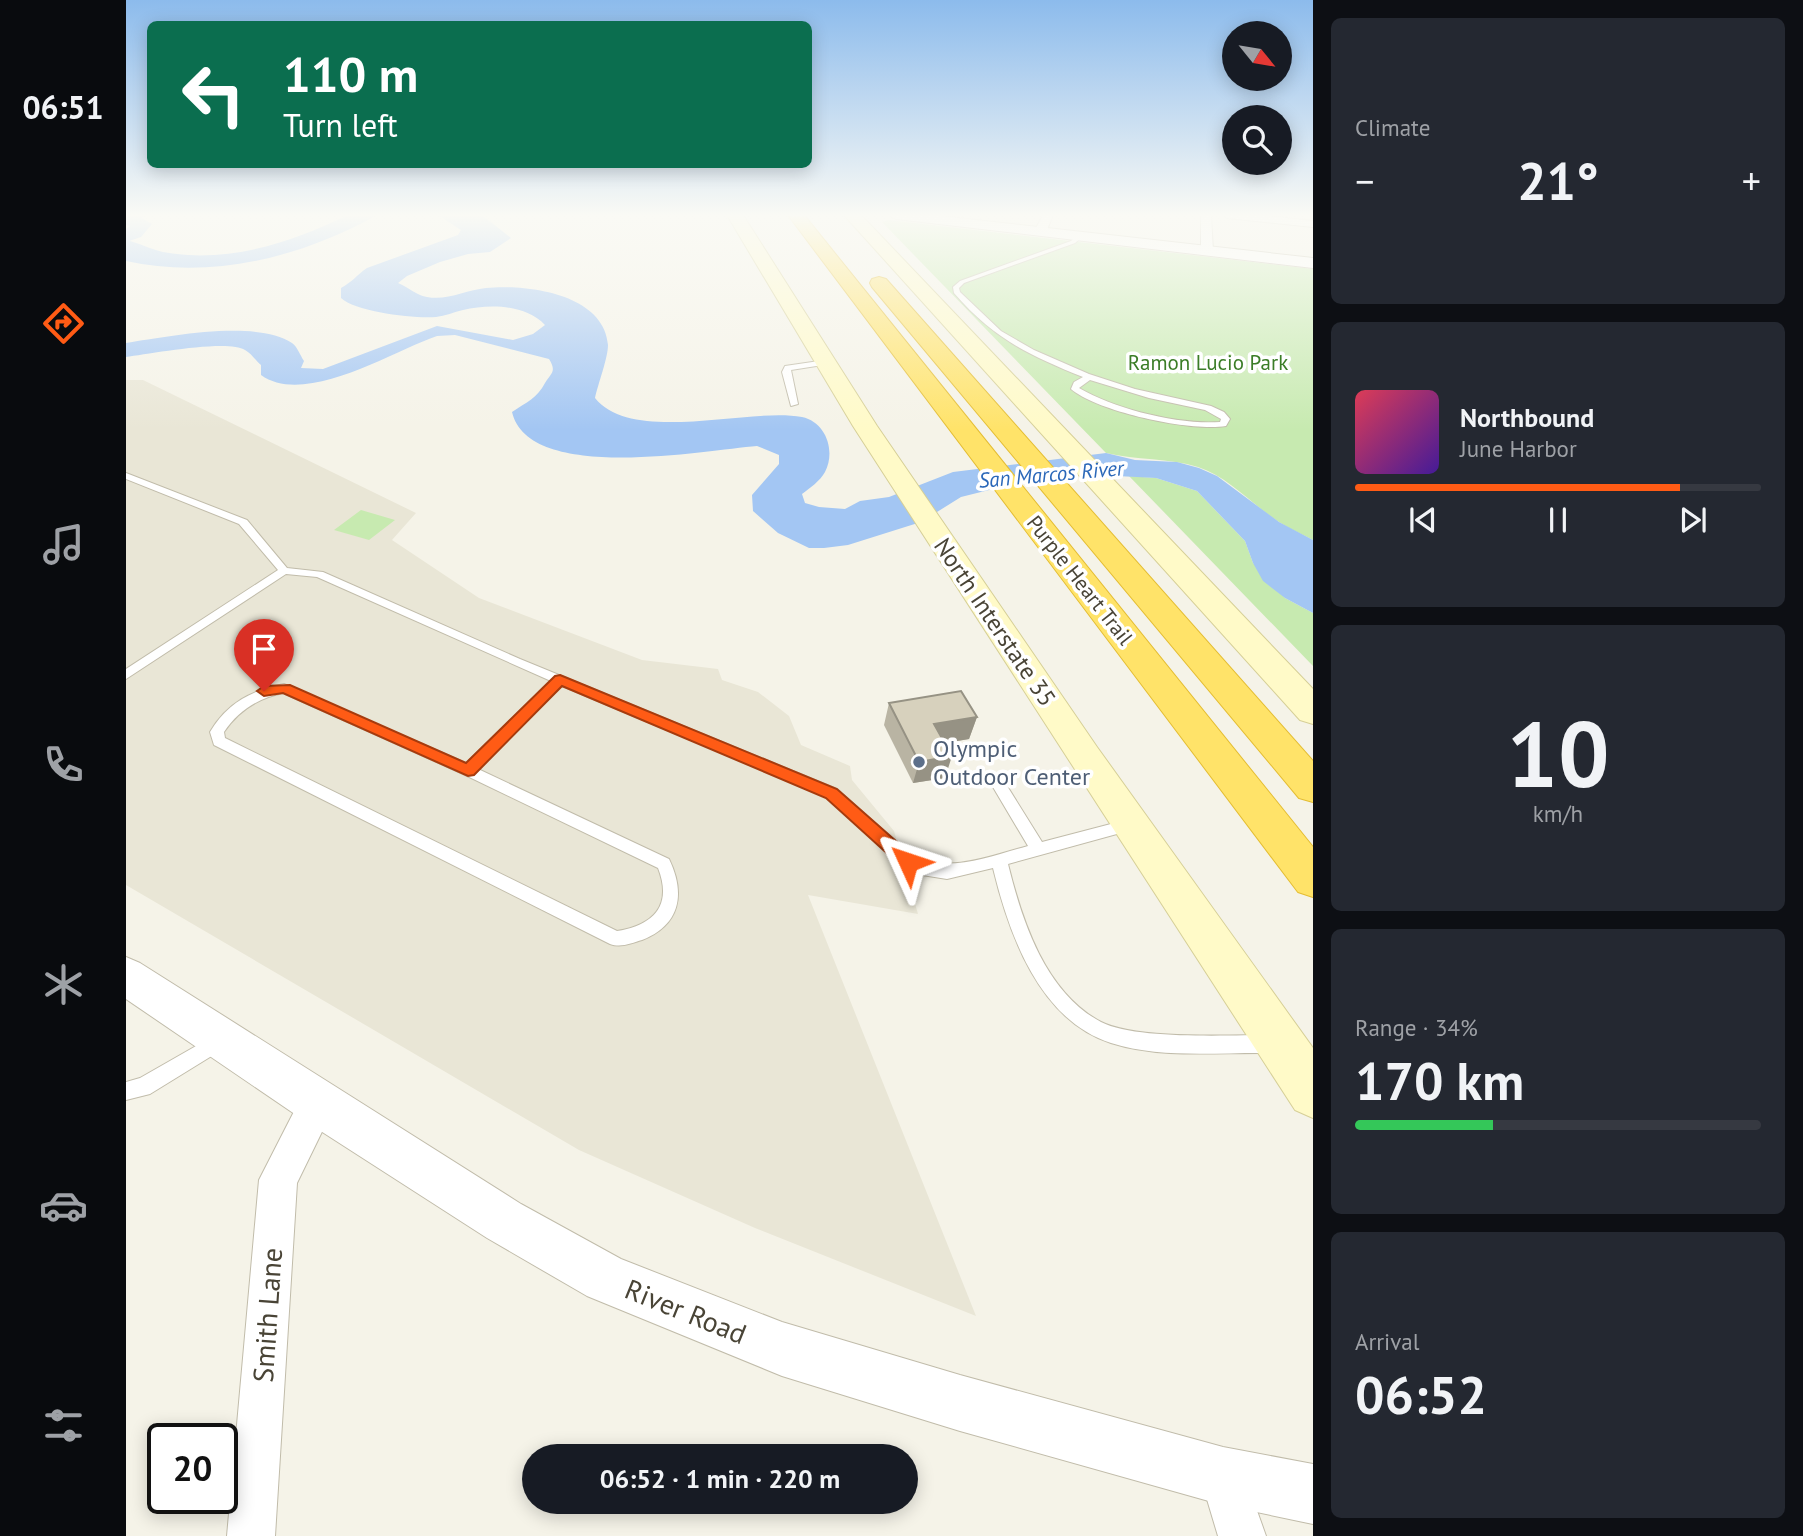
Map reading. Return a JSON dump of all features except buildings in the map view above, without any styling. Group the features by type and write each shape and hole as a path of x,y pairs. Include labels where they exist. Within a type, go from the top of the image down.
{"highway":[{"name":"Purple Heart Trail","path":"852,287 1313,879"},
{"name":"Purple Heart Trail","path":"882,287 1313,787"}],"main road":[{"name":"North Interstate 35","path":"779,287 864,426 1130,825 1283,1044 1313,1092"},
{"path":"919,287 1312,710"}],"street":[{"name":"River Road","path":"126,976 318,1103 504,1221 605,1278 782,1349 960,1403 1223,1476 1313,1494"},
{"name":"Smith Lane","path":"251,1536 278,1180 318,1103"},
{"path":"1223,1476 1242,1536"}],"lane":[{"path":"956,287 966,302 1002,336 1090,376 1133,392 1211,409 1222,413 1226,419 1223,424 1203,426 1133,411 1086,396 1076,389 1077,384 1090,376"},
{"path":"794,404 786,372 788,368 826,362"},
{"path":"126,476 243,522 284,571"},
{"path":"126,676 284,571 319,574 560,680 831,793 908,862 927,870 947,872 966,869 1130,825"},
{"path":"468,770 560,680"},
{"path":"284,688 468,770 664,864 674,886 672,901 665,914 656,925 642,934 616,939 219,741 217,732 224,720 248,700 264,691 284,688"},
{"path":"994,777 1038,849"},
{"path":"999,860 1010,905 1025,943 1048,981 1069,1007 1095,1028 1121,1036 1174,1042 1283,1044"},
{"path":"126,1091 143,1087 223,1039"}],"shaded area":[{"path":"126,380 143,380 416,513 392,540 479,598 642,660 718,669 722,680 758,692 789,716 801,745 850,766 852,780 894,831 918,914 808,895 976,1316 755,1228 579,1150 126,885"}],"green space":[{"name":"Ramon Lucio Park","path":"945,287 1313,287 1313,540 1279,522 1220,477 1198,467 1106,453"},
{"path":"1129,476 1156,478 1197,491 1245,541 1253,563 1285,598 1313,613 1313,666"},
{"path":"361,510 395,520 369,540 334,530"}],"water":[{"name":"San Marcos River","path":"405,287 420,295 434,298 479,289 521,288 560,296 578,303 593,314 603,327 608,345 595,398 613,412 636,419 663,422 779,415 810,420 823,431 829,447 825,472 802,494 805,503 819,507 845,509 860,501 889,497 953,472 1106,453 1135,460 1177,462 1199,468 1217,476 1279,522 1313,540 1313,613 1285,598 1263,581 1245,541 1197,491 1156,478 1077,474 993,489 961,497 921,522 848,545 809,548 778,533 753,511 752,495 779,464 779,455 757,446 621,458 583,455 550,448 525,434 512,412 542,388 552,372 549,359 455,335 437,336 349,373 301,385 279,383 261,375 261,365 247,351 236,347 206,347 126,357 126,343 210,332 256,332 276,336 294,344 304,361 301,368 323,369 437,326 513,340 533,334 545,325 527,313 506,307 463,310 436,317 386,314 349,303 341,298 341,288"}],"place":[{"name":"Olympic Outdoor Center","path":"919,762"}],"route":[{"path":"264,691 284,688 468,770 560,680 831,793 908,862"}]}
